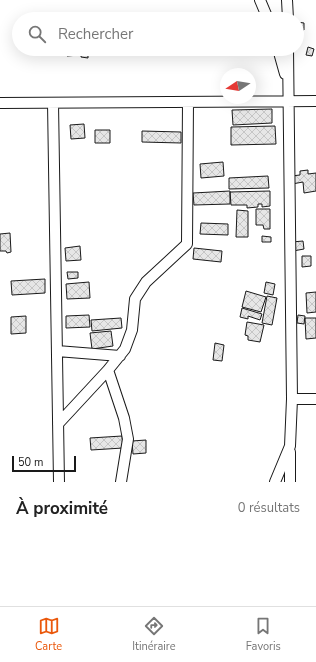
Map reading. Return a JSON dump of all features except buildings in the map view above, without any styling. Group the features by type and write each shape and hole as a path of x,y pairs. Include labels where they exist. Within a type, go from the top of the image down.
{"street":[{"path":"260,0 265,12"},
{"path":"288,0 288,12"},
{"path":"280,56 289,88"},
{"path":"288,56 292,399 290,482"},
{"path":"0,103 316,101"},
{"path":"58,424 108,370 125,349 132,330 134,299 146,282 187,244 188,102"},
{"path":"53,103 59,482"},
{"path":"57,352 120,356"},
{"path":"108,370 124,418 128,439 122,482"},
{"path":"292,399 316,399"},
{"path":"275,482 290,446"}]}
